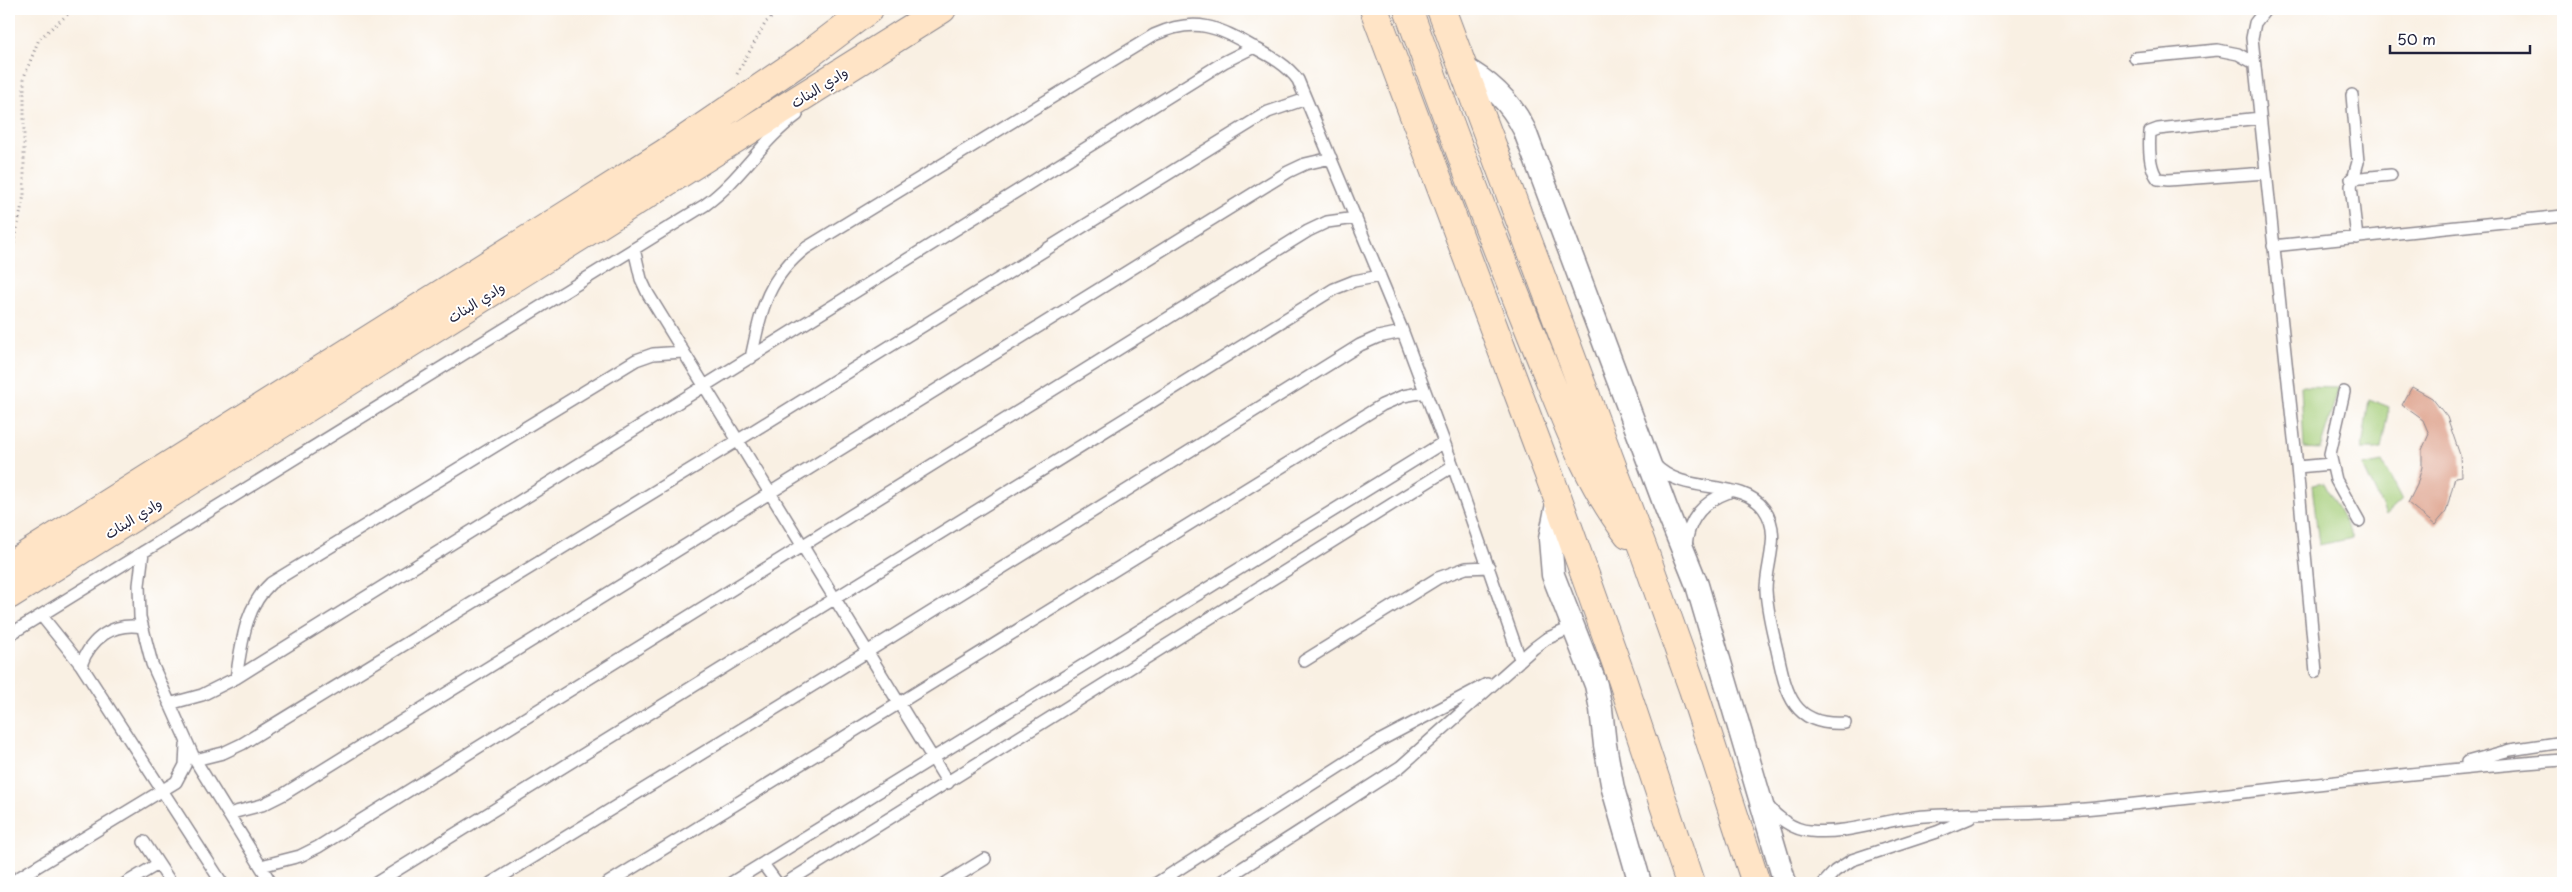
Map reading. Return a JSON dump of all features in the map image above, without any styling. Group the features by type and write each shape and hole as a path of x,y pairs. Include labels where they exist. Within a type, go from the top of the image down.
{"main road":[{"name":"وادي البنات","path":"9,566 665,153 804,59 869,9"},
{"name":"وادي البنات","path":"9,595 851,67 924,17 942,9"},
{"path":"1408,9 1504,268 1584,463 1611,512 1646,554"},
{"path":"1374,13 1558,499 1622,679 1690,883"},
{"path":"1445,15 1462,67 1646,554 1693,689 1756,883"}],"street":[{"path":"1462,67 1490,84 1502,96 1524,129 1706,613 1785,883"},
{"path":"1558,499 1550,539 1550,557 1557,590 1596,685 1602,709 1605,745 1613,789 1640,883"}],"lane":[{"path":"2266,9 2255,23 2252,38 2297,467 2316,672"},
{"path":"751,358 763,305 770,289 787,264 806,248 1164,30 1185,25 1209,26 1221,29 1276,60 1292,72 1306,99 1380,276 1425,392 1489,567 1520,659"},
{"path":"169,704 195,698 236,678 1224,62 1254,47"},
{"path":"2135,58 2218,50 2238,54 2254,63"},
{"path":"9,635 721,194 741,174 771,136 826,93 851,67"},
{"path":"2352,95 2358,162 2351,179 2357,238"},
{"path":"195,760 223,753 242,744 738,441 1268,112 1306,99"},
{"path":"2260,118 2158,129 2150,132 2153,173 2158,179 2168,180 2266,173"},
{"path":"228,814 262,805 284,794 1288,172 1305,164 1331,158"},
{"path":"2351,179 2391,175"},
{"path":"2273,246 2563,216"},
{"path":"260,866 300,856 318,846 1308,231 1327,222 1356,218"},
{"path":"634,249 644,287 948,783"},
{"path":"376,883 1334,290 1354,281 1380,276"},
{"path":"491,883 867,652 1360,345 1378,337 1402,332"},
{"path":"236,678 250,610 271,583 636,360 653,354 683,352"},
{"path":"608,883 1382,405 1403,396 1425,392"},
{"path":"2344,392 2330,445 2331,464 2336,480 2359,521"},
{"path":"731,883 1444,442"},
{"path":"1644,451 1658,468 1676,480 1730,491 1754,499 1770,518 1773,530 1767,572 1767,599 1788,694 1807,716 1826,723 1845,723"},
{"path":"2297,467 2331,464"},
{"path":"786,883 1453,466"},
{"path":"1686,557 1686,537 1694,518 1709,501 1730,491"},
{"path":"143,552 139,585 142,627 152,664 195,760 271,883"},
{"path":"1304,661 1446,574 1466,568 1489,567"},
{"path":"41,615 82,665 222,883"},
{"path":"82,665 90,646 104,633 123,626 142,627"},
{"path":"1219,883 1400,767 1520,659 1546,639 1572,628"},
{"path":"1157,883 1381,740 1498,679"},
{"path":"10,883 176,782 184,771 186,741"},
{"path":"2446,768 2496,754 2563,742"},
{"path":"1757,791 1782,820 1798,829 1834,831 1925,816 2072,810 2310,786 2446,768 2563,760"},
{"path":"1824,883 1835,871 1852,860 1937,832 1976,815"},
{"path":"144,842 170,883"},
{"path":"946,883 986,859"},
{"path":"126,883 158,864"},
{"path":"763,864 777,883"}],"path":[{"path":"9,268 24,195 24,77 39,39 74,9"},
{"path":"737,74 766,22 782,9"}],"green space":[{"path":"2301,386 2339,387 2320,449 2304,448"},
{"path":"2369,399 2389,407 2381,449 2362,449"},
{"path":"2382,462 2402,500 2386,515 2363,466"},
{"path":"2324,483 2353,538 2319,545 2312,485"}],"building":[{"path":"2412,387 2432,398 2447,417 2460,455 2461,476 2455,477 2446,512 2435,525 2408,503 2417,485 2422,467 2422,450 2429,434 2423,420 2402,405"}]}
